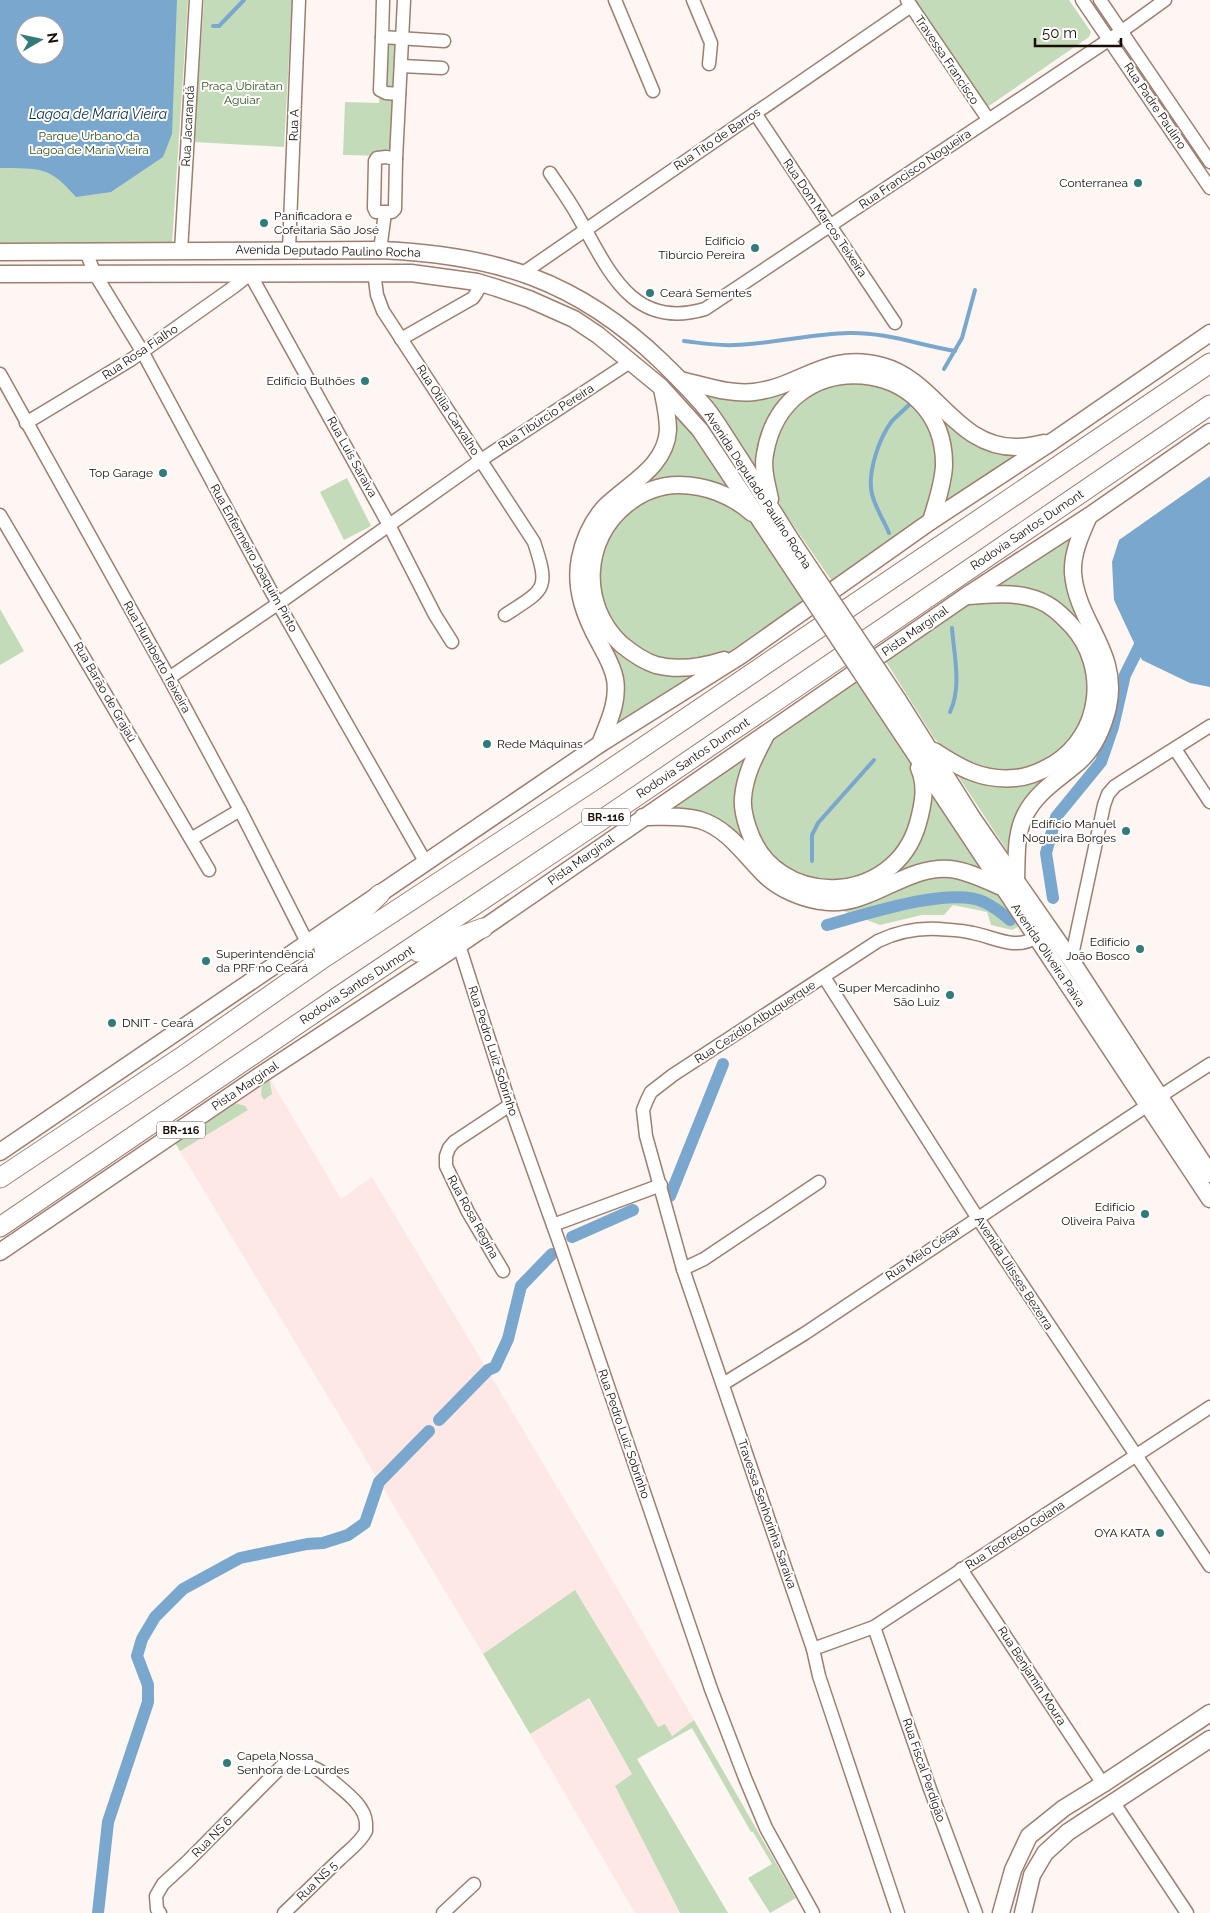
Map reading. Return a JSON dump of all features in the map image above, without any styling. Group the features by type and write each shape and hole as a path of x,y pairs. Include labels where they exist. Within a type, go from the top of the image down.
{"highway":[{"name":"BR-116","path":"0,1178 183,1056 291,981 607,771 1210,363"},
{"name":"Rodovia Santos Dumont","path":"0,1227 1210,405"},
{"path":"291,981 380,894"},
{"path":"398,958 427,950 483,928"},
{"path":"0,1167 22,1155 41,1150"}],"main road":[{"name":"Avenida Deputado Paulino Rocha","path":"0,252 289,249 422,252 456,256 523,272 566,291 603,312 637,338 680,380 709,412 767,516 892,705"},
{"name":"Avenida Deputado Paulino Rocha","path":"0,274 374,272 412,273 477,282 530,299 574,319 598,335 662,387 700,430 767,516"},
{"path":"0,1152 600,744 740,656 931,522 1210,333"},
{"path":"680,380 726,390 756,392 784,384 809,372 833,364 872,363 892,369 912,380 958,425 984,440 999,445 1017,447 1053,440"},
{"path":"740,656 697,667 676,668 658,666 635,656 613,637 601,619 593,590 593,558 597,543 604,530 622,508 645,493 666,486 697,486 767,516 764,455 773,427 779,416 788,403 808,387 830,379 854,374 884,380 899,386 915,399 932,418 943,450 944,467 941,488 931,522"},
{"path":"600,744 613,709 615,680 607,657 581,603 578,573 580,559 586,537 597,517 618,495 649,470 660,456 668,432 667,412 662,387"},
{"name":"Pista Marginal","path":"0,1252 259,1076 459,945 966,596 1089,516 1210,432"},
{"path":"643,817 701,820 732,840 773,882 798,895 821,902 860,898 918,872 938,870 951,869 1010,884 1017,844 1025,815 1041,792 1077,764 1090,749 1101,729 1108,705 1109,676 1106,658 1081,607 1075,588 1073,572 1077,545 1089,516"},
{"path":"929,747 960,767 976,774 999,778 1016,778 1031,775 1059,761 1078,744 1088,728 1095,705 1095,678 1087,647 1078,632 1050,605 1028,596 1013,594 966,596"},
{"name":"Avenida Oliveira Paiva","path":"892,705 929,747 973,818 1010,884 1036,936 1154,1101 1210,1174"},
{"name":"Avenida Oliveira Paiva","path":"892,705 910,747 1010,884 1071,960 1210,1199"},
{"path":"768,732 749,768 745,782 743,808 749,831 760,853 774,867 793,880 817,887 834,888 862,884 888,871 905,853 916,833 924,786 921,773 910,747"},
{"path":"1001,1913 1013,1870 1029,1836 1064,1808 1210,1713"},
{"path":"1022,1913 1032,1875 1045,1853 1068,1832 1210,1740"}],"street":[{"name":"Rua Jacarandá","path":"181,251 196,0"},
{"name":"Rua A","path":"289,249 299,0"},
{"path":"383,0 380,90 386,93 400,94"},
{"path":"396,159 381,157 375,161 374,208 377,212 391,213 395,208 404,0"},
{"path":"615,0 653,91"},
{"path":"693,0 711,43 709,64"},
{"name":"Rua Padre Paulino","path":"1082,0 1210,188"},
{"name":"Rua Padre Paulino","path":"1100,0 1210,162"},
{"name":"Rua Francisco Nogueira","path":"550,173 580,220 584,230 625,292 643,305 669,313 685,313 705,309 1122,31 1165,0"},
{"name":"Rua Tito de Barros","path":"523,272 755,113 909,3"},
{"name":"Travessa Francisco","path":"909,3 988,120"},
{"path":"382,37 444,41"},
{"path":"401,66 442,68"},
{"name":"Rua Dom Marcos Teixeira","path":"755,113 895,323"},
{"path":"380,250 385,213"},
{"name":"Rua Enfermeiro Joaquim Pinto","path":"86,252 95,274 142,351 279,603 426,863"},
{"name":"Rua Otília Carvalho","path":"374,272 377,295 383,311 534,542 544,572 540,588 535,595 505,616"},
{"name":"Rua Rosa Fialho","path":"26,423 142,351 250,274"},
{"name":"Rua Luís Saraiva","path":"250,274 389,525 435,615 452,642"},
{"path":"402,339 473,298 478,292 477,282"},
{"name":"Rua Tibúrcio Pereira","path":"389,525 481,460 630,362"},
{"name":"Rua Humberto Teixeira","path":"0,374 169,678 240,810 308,944"},
{"name":"Rua Barão de Grajaú","path":"0,515 209,870"},
{"path":"169,678 389,525"},
{"path":"1071,960 1104,805 1108,794 1115,786 1210,726"},
{"path":"1175,749 1210,802"},
{"path":"191,839 240,810"},
{"name":"Rua Cezídio Albuquerque","path":"683,1269 646,1136 643,1110 651,1092 673,1075 878,941 892,934 918,929 972,932 1019,944 1028,942 1036,936"},
{"name":"Rua Pedro Luiz Sobrinho","path":"459,945 510,1105 553,1225 711,1689 766,1828 813,1913"},
{"name":"Avenida Ulisses Bezerra","path":"824,977 977,1217 1210,1566"},
{"name":"Rua Melo César","path":"723,1384 804,1334 977,1217 1210,1064"},
{"name":"Rua Rosa Regina","path":"503,1271 468,1212 451,1179 445,1160 449,1148 454,1142 510,1105"},
{"path":"683,1269 704,1258 819,1182"},
{"path":"553,1225 661,1185"},
{"name":"Travessa Senhorinha Saraiva","path":"683,1269 813,1649 818,1676 898,1913"},
{"name":"Rua Teofredo Goiana","path":"813,1649 874,1627 1210,1407"},
{"name":"Rua Benjamin Moura","path":"961,1569 1103,1784"},
{"name":"Rua Fiscal Perdigão","path":"874,1627 930,1789 976,1913"},
{"name":"Rua NS 5","path":"282,1766 297,1762 325,1774 360,1808 366,1822 366,1830 350,1849 284,1913"},
{"name":"Rua NS 6","path":"160,1913 157,1910 156,1896 163,1884 282,1766"},
{"path":"1114,1803 1187,1913"},
{"path":"443,1913 474,1884"}],"shaded area":[{"path":"269,1077 341,1199 372,1177 694,1720 671,1736 658,1728 575,1591 483,1654 174,1141"},
{"path":"588,1698 632,1774 615,1786 680,1913 635,1913 530,1734"}],"green space":[{"name":"Lagoa de Maria Vieira","path":"0,0 188,0 172,244 0,246"},
{"name":"Praça Ubiratan Aguiar","path":"204,0 292,0 284,147 194,142"},
{"path":"912,0 1069,0 1091,32 1089,37 986,108"},
{"path":"381,42 397,42 393,156 343,155 345,102 379,103"},
{"path":"847,365 883,370 904,379 923,394 955,429 972,440 994,447 1027,450 937,510 949,476 950,458 947,440 930,405 905,382 874,370 841,370 809,380 783,401 765,432 760,474 699,389 738,397 762,395 788,387 821,371"},
{"path":"870,381 908,399 927,420 939,461 931,502 924,514 904,534 834,584 782,509 772,483 770,470 774,441 794,404 830,383"},
{"path":"673,408 695,435 733,491 657,482 589,555 618,648 697,673 611,731 618,717 594,621 585,556 653,474"},
{"path":"347,478 371,526 344,540 320,492"},
{"path":"675,490 715,495 749,518 806,600 726,654 671,663 633,647 612,626 600,599 597,569 605,540 622,516 646,499"},
{"path":"1081,527 1070,559 1069,581 1074,604 1094,637 1101,655 1105,674 1103,712 1097,728 1083,749 1066,766 1038,786 1020,812 1014,830 1012,858 954,770 993,783 1026,781 1054,770 1077,751 1092,727 1101,699 1101,670 1092,641 1072,615 1063,607 1034,592 1012,588 989,588"},
{"path":"1016,598 1056,614 1089,663 1086,716 1061,752 1022,772 979,769 943,747 934,738 885,660 961,607 985,599"},
{"path":"0,609 24,651 0,665"},
{"path":"856,678 914,769 919,796 915,823 884,867 841,883 804,878 779,864 761,842 751,817 749,789 770,741"},
{"path":"749,752 738,794 743,828 750,844 765,865 777,875 796,885 816,891 837,893 858,890 877,883 895,872 909,857 923,833 929,786 989,876 958,865 925,865 904,871 874,886 844,896 813,895 789,886 768,872 735,835 711,817 680,810 661,810"},
{"path":"952,875 990,888 1000,897 1021,925 1012,930 991,925 987,912 953,905 944,915 922,915 880,925 835,908 914,879"},
{"path":"269,1077 272,1094 264,1100 261,1095 262,1081"},
{"path":"232,1102 245,1106 248,1110 180,1151 174,1141"},
{"path":"575,1590 658,1727 665,1724 672,1736 694,1720 796,1898 770,1913 748,1878 772,1864 753,1832 751,1832 692,1728 637,1759 728,1913 680,1913 615,1786 632,1774 589,1698 530,1734 483,1654"}],"water":[{"name":"Lagoa de Maria Vieira","path":"0,0 177,0 172,134 163,157 111,192 76,197 58,179 50,174 25,168 0,168"},
{"path":"1210,476 1210,687 1190,683 1142,660 1114,600 1112,562 1119,540"}],"waterway":[{"path":"213,26 219,26 244,0"},
{"path":"944,369 962,338 975,290"},
{"path":"684,341 715,345 734,345 834,334 862,333 955,351"},
{"path":"889,533 872,494 871,476 875,456 887,428 911,403"},
{"path":"950,712 956,692 952,628"},
{"path":"1053,898 1046,853 1056,817 1101,762 1113,727 1125,675 1144,637"},
{"path":"812,861 812,835 818,823 874,760"},
{"path":"827,925 884,909 950,897 969,898 984,902 1010,920"},
{"path":"670,1196 723,1064"},
{"path":"572,1237 633,1210"},
{"path":"439,1420 488,1370 495,1367 508,1339 521,1286 552,1254"},
{"path":"98,1913 108,1822 148,1702 148,1685 137,1656 142,1639 155,1617 183,1589 240,1558 307,1544 323,1543 348,1535 365,1523 379,1482 429,1431"}],"place":[{"name":"Conterranea","path":"1138,183"},
{"name":"Panificadora e Cofeitaria São José","path":"264,223"},
{"name":"Edifício Tibúrcio Pereira","path":"755,248"},
{"name":"Ceará Sementes","path":"650,293"},
{"name":"Edifício Bulhões","path":"365,381"},
{"name":"Top Garage","path":"163,473"},
{"name":"Rede Máquinas","path":"487,744"},
{"name":"Edifício Manuel Nogueira Borges","path":"1126,831"},
{"name":"Edifício João Bosco","path":"1140,949"},
{"name":"Superintendência da PRF no Ceará","path":"206,961"},
{"name":"Super Mercadinho São Luiz","path":"950,995"},
{"name":"DNIT - Ceará","path":"112,1023"},
{"name":"Edifício Oliveira Paiva","path":"1145,1214"},
{"name":"OYA KATA","path":"1160,1533"},
{"name":"Capela Nossa Senhora de Lourdes","path":"227,1763"}],"park label":[{"name":"Parque Urbano da Lagoa de Maria Vieira","path":"89,143"}]}
